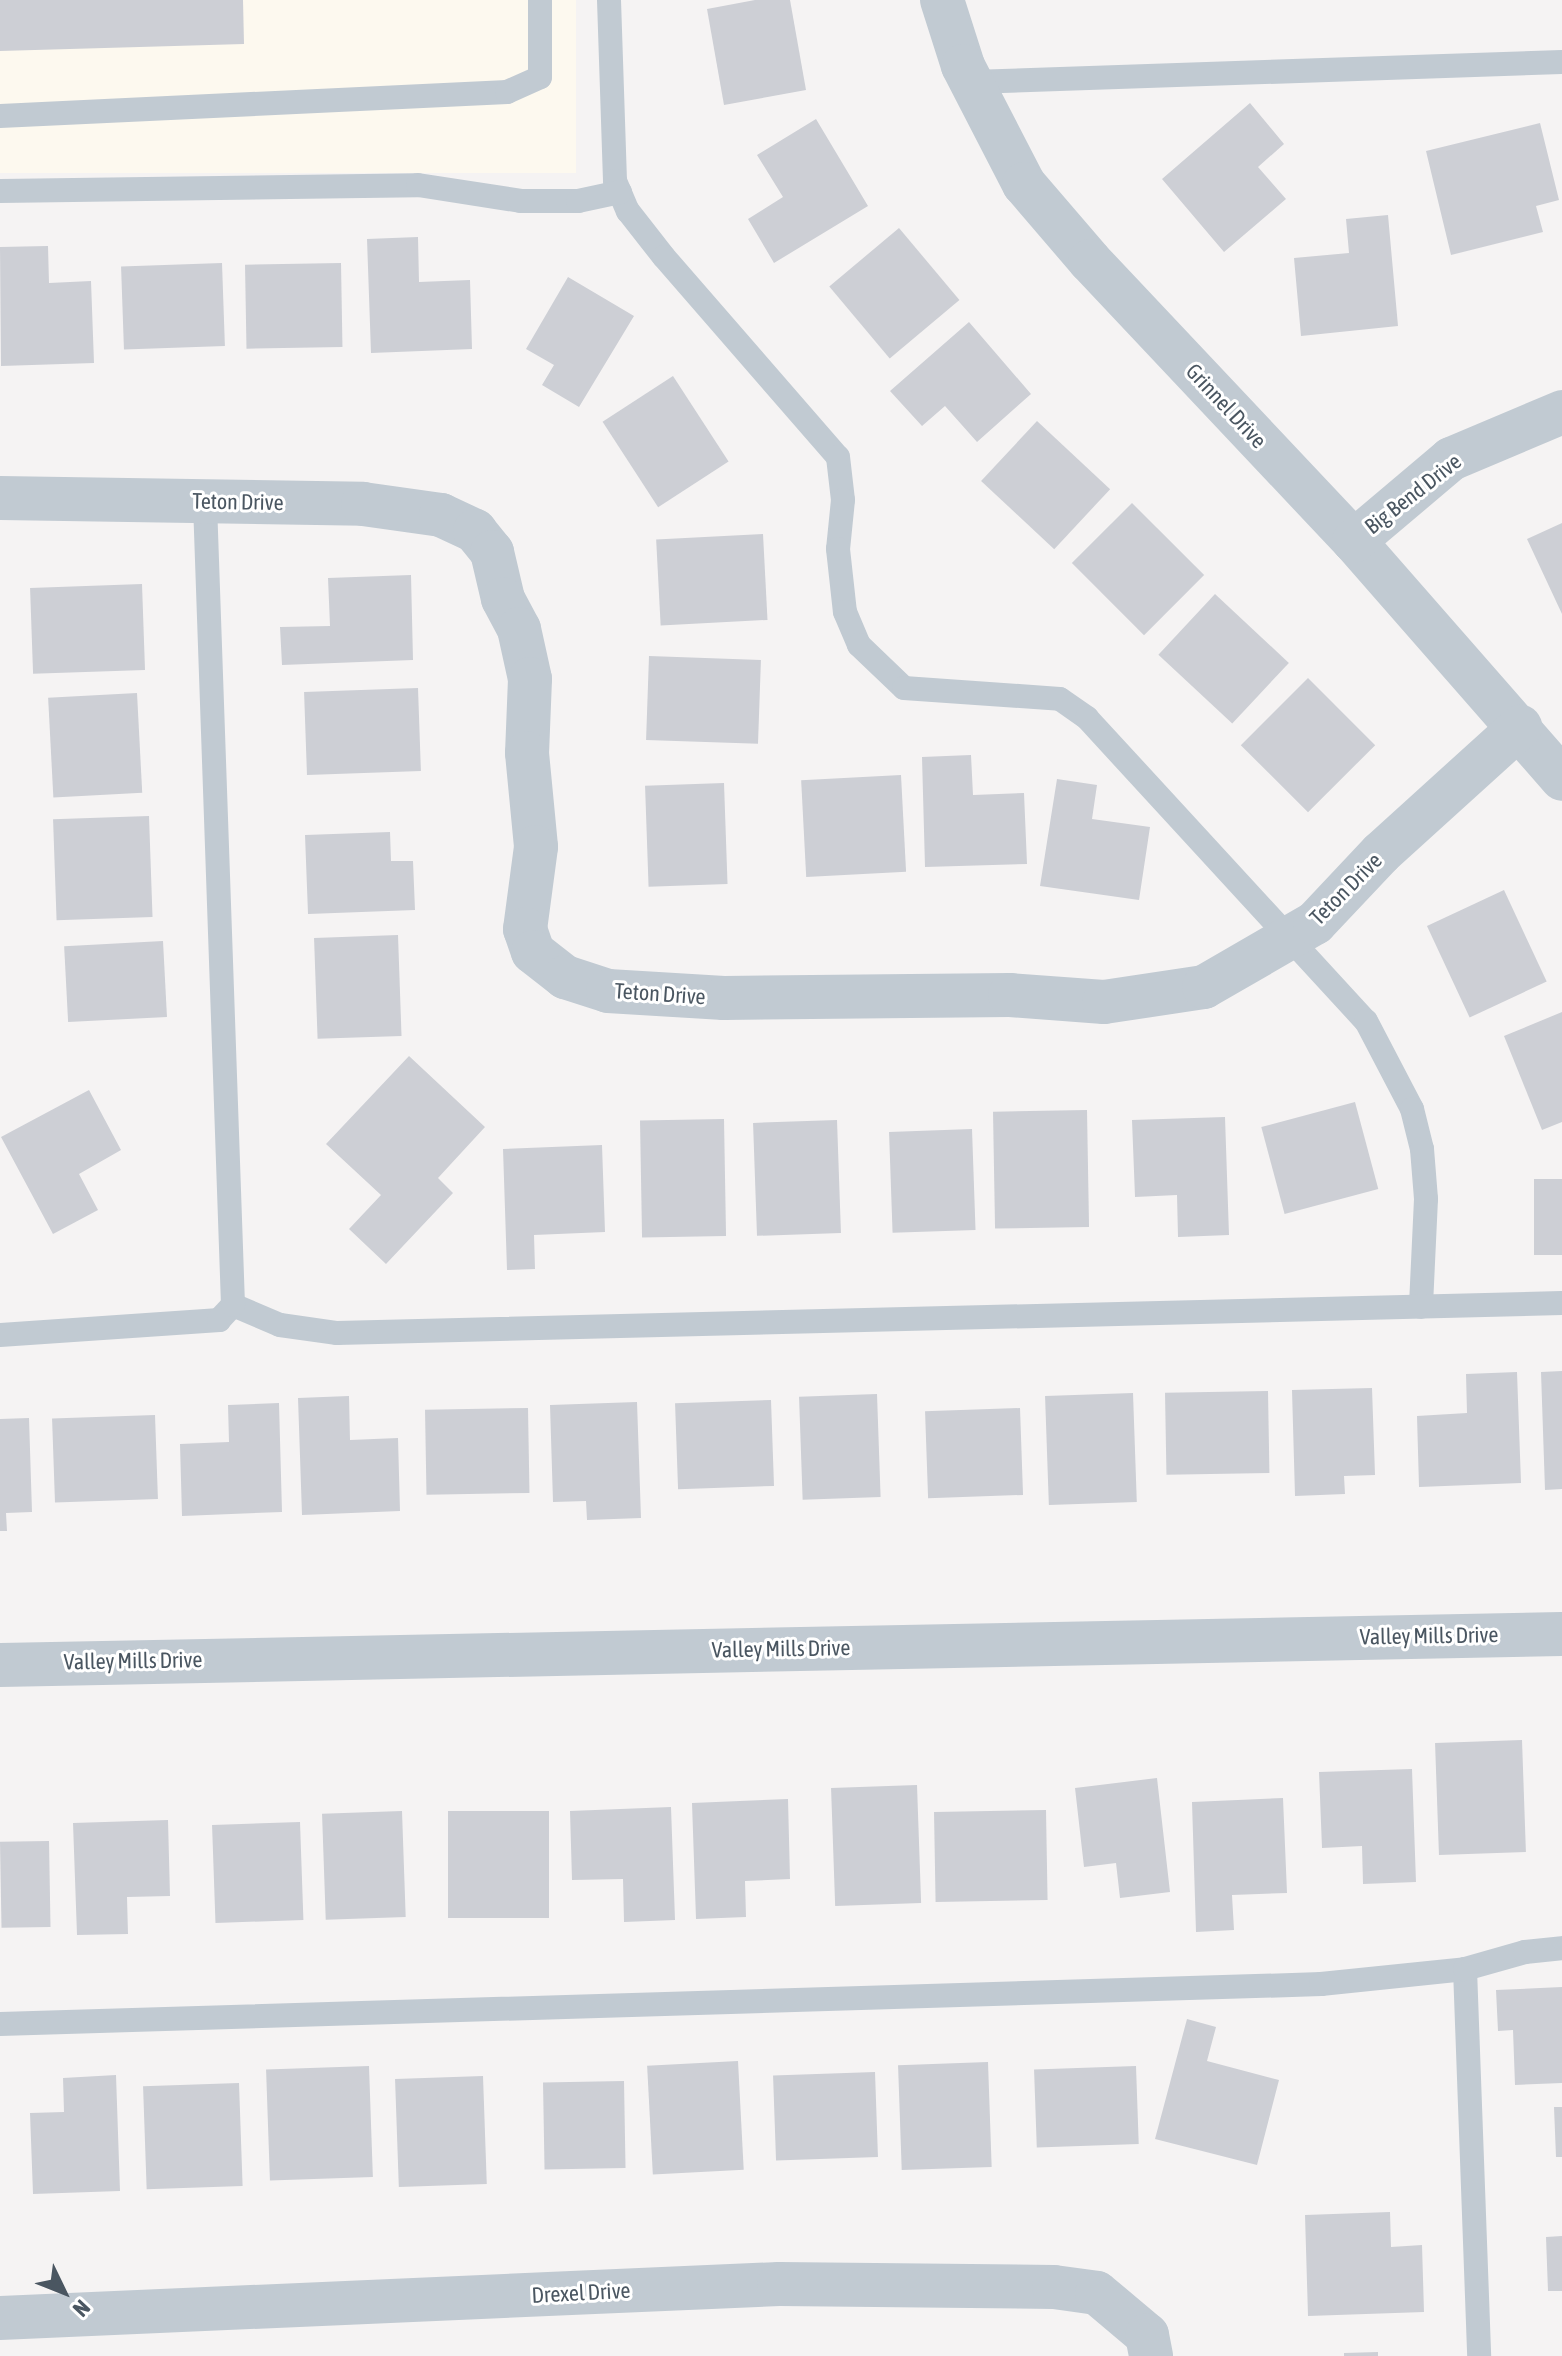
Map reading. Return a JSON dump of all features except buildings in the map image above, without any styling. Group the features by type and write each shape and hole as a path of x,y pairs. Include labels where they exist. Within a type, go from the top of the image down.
{"street":[{"name":"Grinnel Drive","path":"942,0 971,82 1024,184 1090,261 1354,541 1560,772"},
{"name":"Big Bend Drive","path":"1354,541 1451,459 1562,412"},
{"name":"Teton Drive","path":"0,498 363,504 441,515 475,531 492,552 503,599 519,629 530,679 527,753 536,847 525,929 533,952 565,977 608,991 724,998 1010,995 1104,1002 1204,987 1315,923 1381,853 1520,727"},
{"name":"Valley Mills Drive","path":"0,1665 1562,1634"},
{"name":"Drexel Drive","path":"0,2318 779,2284 1054,2287 1097,2293 1149,2346"}],"lane":[{"path":"0,116 507,92 540,77 540,0"},
{"path":"609,0 615,181 664,257 838,457 843,500 838,549 845,612 859,645 904,688 1060,699 1108,739 1366,1021 1412,1109 1426,1199 1421,1307"},
{"path":"971,82 1562,62"},
{"path":"0,191 418,185 521,201 578,201 620,192"},
{"path":"0,1335 219,1320 233,1305 205,502"},
{"path":"233,1305 280,1325 337,1333 1562,1303"},
{"path":"0,2024 1321,1984 1465,1969 1525,1952 1562,1948"},
{"path":"1465,1969 1479,2356"}],"shaded area":[{"path":"0,0 576,0 576,173 0,173"}]}
